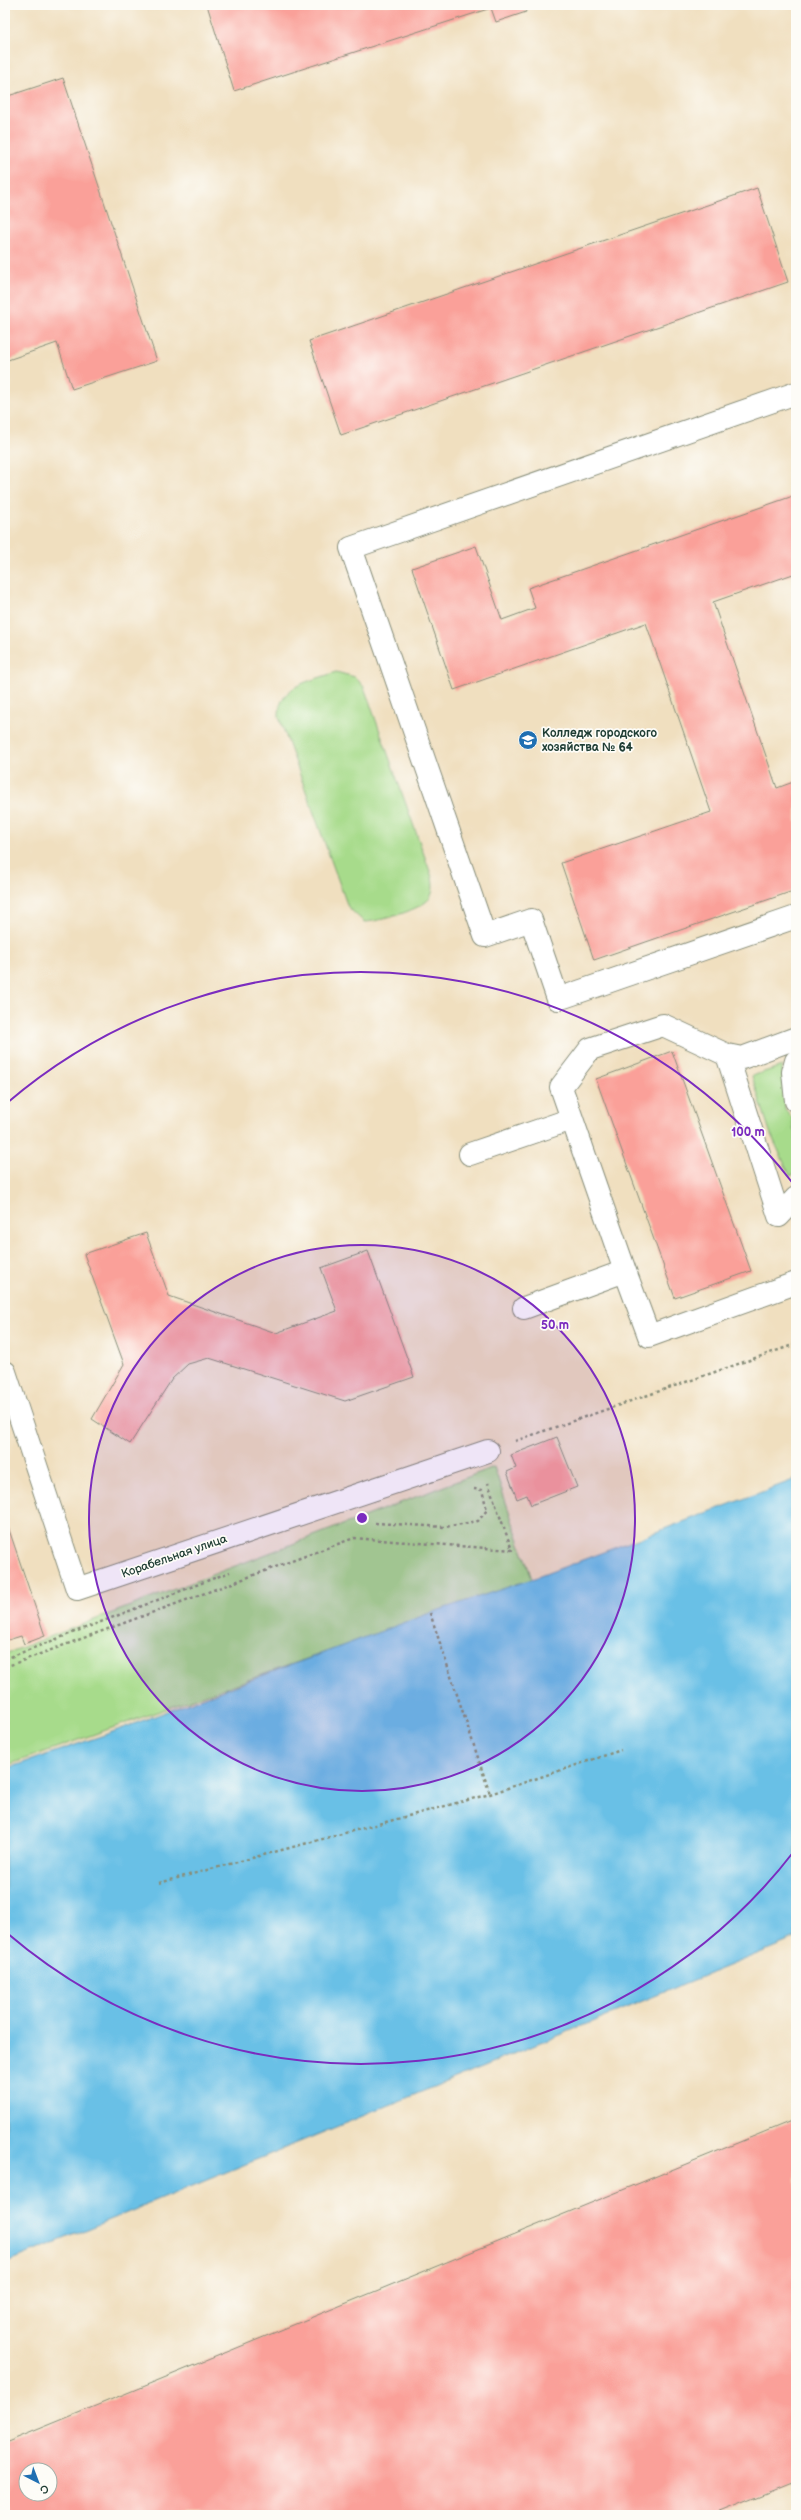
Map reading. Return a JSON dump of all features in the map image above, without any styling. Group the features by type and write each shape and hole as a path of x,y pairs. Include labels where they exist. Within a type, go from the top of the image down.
{"street":[{"path":"796,393 351,548 485,936 531,920 558,999 796,917"},
{"path":"796,1038 742,1058 727,1055 663,1025 590,1048 561,1087 649,1336 796,1283"},
{"path":"727,1055 779,1216 796,1198"},
{"path":"796,1061 793,1072 796,1101"},
{"path":"470,1154 572,1119"},
{"path":"524,1308 625,1271"},
{"name":"Корабельная улица","path":"5,1372 77,1589 484,1452"}],"path":[{"path":"5,1667 354,1538 512,1550 484,1452 796,1344"},
{"path":"368,1522 445,1527 478,1521 487,1510 482,1490 468,1488"},
{"path":"5,1659 234,1571"},
{"path":"430,1613 490,1794"},
{"path":"159,1883 490,1794 621,1750"}],"green space":[{"path":"336,672 355,677 364,687 432,877 433,888 430,898 418,907 389,918 364,922 348,907 279,717 280,706 284,697 290,691 306,682"},
{"path":"782,1066 785,1109 793,1119 793,1128 796,1134 796,1174 790,1176 770,1132 752,1076"},
{"path":"494,1467 532,1579 5,1766 5,1654"}],"water":[{"path":"796,1479 796,1938 5,2263 5,1769 104,1735 430,1613 532,1579"}],"building":[{"path":"207,5 524,5 526,12 496,22 491,8 234,91"},
{"path":"63,78 157,361 72,389 57,343 5,361 5,97"},
{"path":"757,188 788,282 341,435 309,341"},
{"path":"796,495 796,573 713,602 777,788 796,781 796,890 594,960 561,863 711,812 646,623 454,690 412,568 476,546 502,620 535,608 528,588"},
{"path":"672,1051 751,1271 675,1298 596,1079"},
{"path":"146,1233 169,1296 276,1333 337,1311 321,1268 368,1251 414,1377 345,1401 209,1358 188,1364 172,1379 130,1444 92,1419 124,1364 84,1254"},
{"path":"557,1437 577,1487 531,1505 527,1495 517,1499 507,1472 516,1468 511,1455"},
{"path":"5,1518 45,1636 24,1644 21,1636 5,1641"},
{"path":"796,2119 796,2481 712,2515 5,2515 5,2443"}],"place":[{"name":"Колледж городского хозяйства № 64","path":"528,740"}]}
